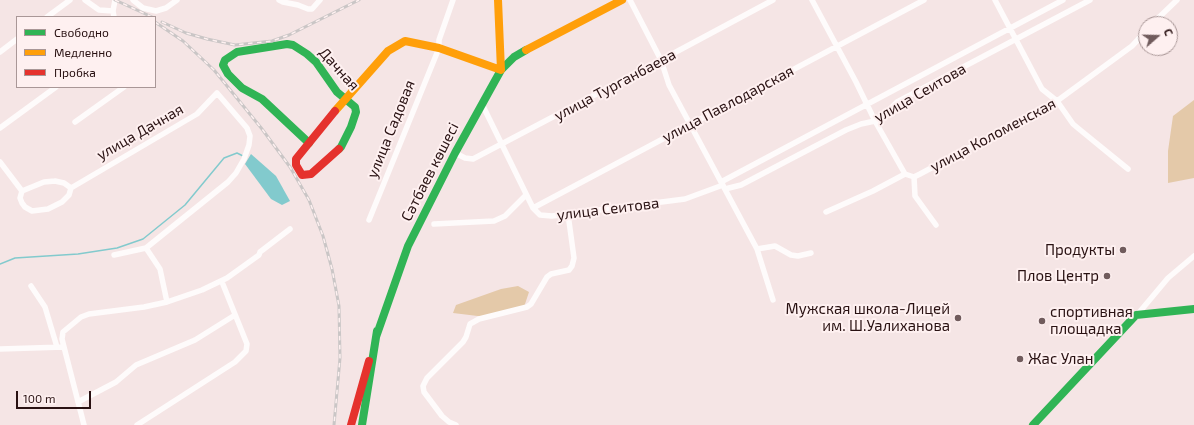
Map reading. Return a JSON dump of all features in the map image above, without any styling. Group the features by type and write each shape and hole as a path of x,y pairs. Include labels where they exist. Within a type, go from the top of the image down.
{"main road":[{"path":"309,143 345,99 388,51 405,41 439,48 501,70 498,0"},
{"name":"Сәтбаев көшесі","path":"351,425 358,396 378,332 408,246 455,153 501,70 514,57 619,1"},
{"name":"Дачная","path":"287,44 293,45 316,62 337,92 355,106 356,112 341,147 311,174 302,175 296,165 296,159 309,143 262,99 242,88 228,74 223,65 225,60 237,52 287,44"},
{"path":"1033,425 1136,315 1194,309"},
{"path":"362,425 378,332"}],"street":[{"path":"48,16 70,0"},
{"path":"85,0 99,10 113,14 115,0"},
{"path":"133,0 143,8 156,11 166,8 177,0"},
{"path":"280,0 298,5 308,10 312,9 320,0"},
{"name":"улица Садовая","path":"369,220 439,48 439,40 453,0"},
{"path":"630,0 661,60 669,85 757,249 773,300"},
{"name":"улица Турганбаева","path":"455,153 465,158 473,159 772,0"},
{"path":"812,0 875,121 905,174 873,192 826,212"},
{"name":"улица Павлодарская","path":"533,208 924,0"},
{"path":"995,0 1042,89 1057,101 1076,127 1128,169"},
{"name":"улица Сеитова","path":"533,208 540,215 552,216 686,199 723,185 866,104 1063,0"},
{"name":"улица Сеитова","path":"723,185 741,185 846,130 861,124 875,121 885,114 897,102 1090,0"},
{"path":"1160,16 1177,0"},
{"path":"0,52 16,40"},
{"name":"улица Коломенская","path":"905,174 914,177 1057,101 1132,46 1138,40"},
{"path":"0,128 55,88"},
{"path":"75,122 123,88"},
{"name":"улица Дачная","path":"71,188 197,114 217,93 247,128 250,140 244,159 236,173 228,182 146,248"},
{"path":"482,104 533,208"},
{"path":"0,162 22,191"},
{"path":"914,177 915,196 936,225"},
{"path":"50,181 64,183 71,188 68,195 62,202 48,209 38,211 32,211 25,207 20,198 22,191 30,186 44,182 50,181"},
{"path":"434,224 494,221 505,216 526,195"},
{"path":"456,425 449,422 442,416 424,392 423,386 427,378 463,342 470,324 479,319 527,307 531,304 547,277 551,274 568,270 572,266 574,258 568,214"},
{"path":"84,425 62,339 63,332 81,317 89,314 144,307 167,302 222,282 259,255 260,252 290,229"},
{"path":"757,249 774,246 791,255 798,256 811,253"},
{"path":"114,255 146,248 160,269 167,302"},
{"path":"1136,315 1168,278 1194,256"},
{"path":"137,425 242,357 246,351 247,344 222,282"},
{"path":"31,286 45,307 57,347"},
{"path":"78,402 116,382 136,365 195,340 235,315"},
{"path":"0,349 64,347"}],"shaded area":[{"path":"1194,100 1194,178 1168,183 1168,151 1173,116"},
{"path":"518,286 529,292 524,307 486,317 453,313 456,305 501,289"}],"water":[{"path":"251,154 276,176 290,201 282,205 271,199 245,164"}],"waterway":[{"path":"0,264 15,258 78,254 117,248 143,239 185,205 224,158 237,153 243,156"}],"railway":[{"path":"115,0 150,16"},
{"path":"162,22 186,33 235,45 272,41 289,35 359,0"},
{"path":"156,23 183,41 214,70 262,129 290,167 309,200 323,236 332,269 339,306 340,358 334,425"}],"traffic: fast":[{"path":"309,143 262,99 242,88 228,74 223,65 225,60 237,52 287,44 293,45 307,54 316,62 337,92 355,107 356,112 351,127 339,149"},
{"path":"376,337 408,246 455,153 501,70 514,57 526,50"},
{"path":"1033,425 1136,315 1194,309"},
{"path":"362,425 377,331"}],"traffic: slow":[{"path":"335,111 388,51 405,41 439,48 501,70 498,0"},
{"path":"526,50 622,0"}],"traffic: jam":[{"path":"335,111 296,159 296,165 302,175 311,174 339,149"},
{"path":"351,425 369,361"}],"place":[{"name":"Продукты","path":"1123,250"},
{"name":"Плов Центр","path":"1107,276"},
{"name":"Мужская школа-Лицей им. Ш.Уалиханова","path":"958,318"},
{"name":"спортивная площадка","path":"1042,321"},
{"name":"Жас Улан","path":"1020,359"}]}
